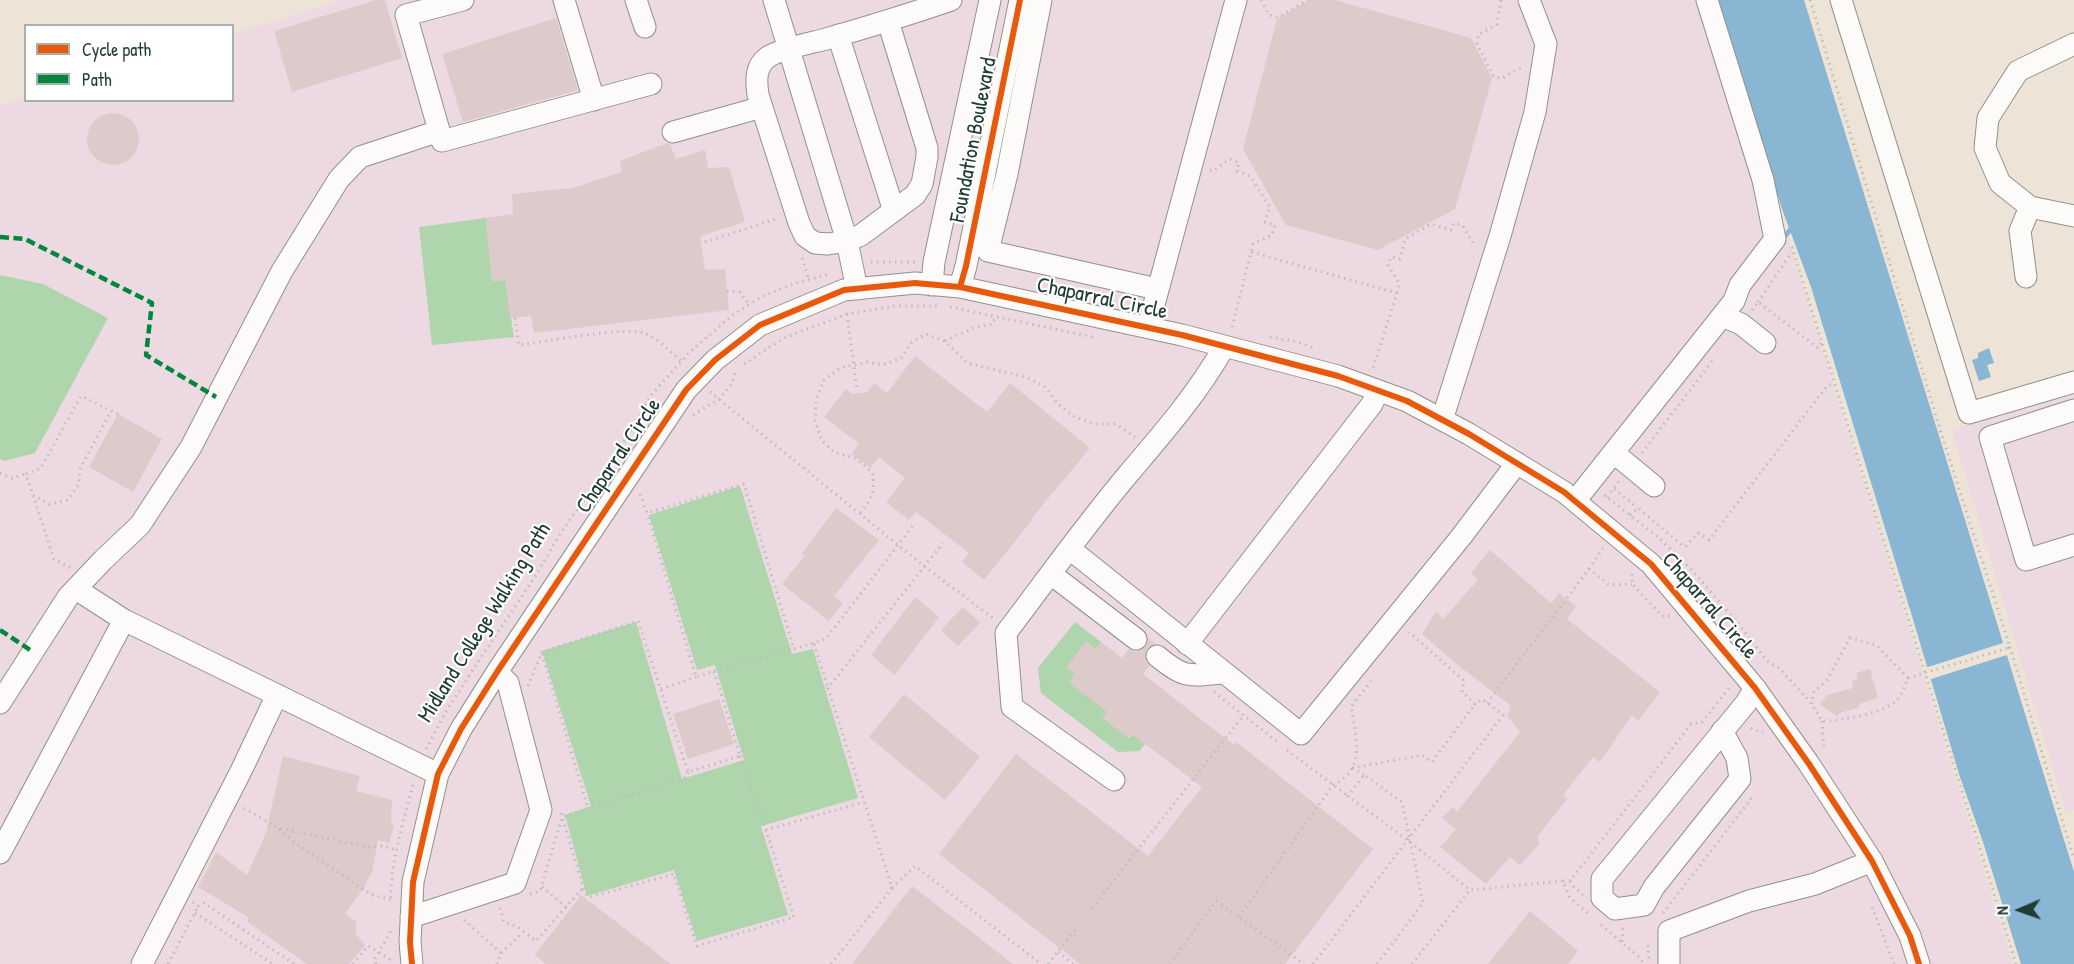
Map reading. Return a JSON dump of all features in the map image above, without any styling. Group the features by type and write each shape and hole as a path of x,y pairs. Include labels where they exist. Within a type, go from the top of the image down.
{"street":[{"path":"463,0 406,15 442,141 651,84"},
{"path":"564,0 594,100"},
{"path":"636,0 645,27"},
{"path":"774,0 847,241 857,289"},
{"path":"888,21 927,148 922,184 915,195 861,235 847,241 828,244 815,243 805,236 762,107 756,81 759,68 768,57 790,49 951,0"},
{"name":"Foundation Boulevard","path":"932,285 934,262 963,126 985,0"},
{"name":"Foundation Boulevard","path":"960,287 1020,0"},
{"path":"1041,0 1007,174 988,252 1157,289"},
{"path":"1148,327 1236,0"},
{"path":"1442,420 1500,236 1535,111 1546,44 1528,0"},
{"path":"1581,493 1732,320 1734,301 1740,285 1775,239 1763,180 1707,0"},
{"path":"1841,0 1969,413 2074,382"},
{"path":"838,35 894,211"},
{"path":"2074,44 2018,71 1988,118 1985,148 2000,183 2030,207 2074,216"},
{"path":"673,132 762,107"},
{"path":"963,126 1014,136"},
{"path":"0,703 62,606 81,583 140,525 190,447 282,272 339,179 360,157 439,131"},
{"path":"955,164 1007,174"},
{"path":"2026,277 2020,231 2030,207"},
{"name":"Chaparral Circle","path":"411,961 401,913 413,882 423,764 461,729 626,477 686,390 715,360 760,325 844,290 915,283 960,287 998,307 1148,327 1338,376 1407,401 1564,492 1581,493 1614,534 1651,564 1755,688 1809,764 1872,861 1910,936 1919,964"},
{"path":"1732,320 1765,343"},
{"path":"1114,780 1012,707 1006,633 1129,473 1174,421 1210,372 1224,348"},
{"path":"1187,644 1372,404 1378,391"},
{"path":"2074,410 1990,437 2026,560 2074,545"},
{"path":"1614,453 1654,486"},
{"path":"1070,549 1187,644 1217,681 1301,734 1461,537 1517,463"},
{"path":"1051,574 1136,639"},
{"path":"81,583 102,604 124,621 423,764"},
{"path":"0,853 124,621"},
{"path":"1157,656 1175,671 1217,681"},
{"path":"401,913 515,883 541,810 508,683 497,672"},
{"path":"1722,731 1737,758 1740,779 1654,887 1644,905 1615,909 1602,898 1602,879 1755,688"},
{"path":"141,964 241,771 277,695"},
{"path":"1670,964 1669,931 1749,901 1815,884 1872,861"}],"path":[{"path":"1261,0 1269,15 1278,17 1308,0"},
{"path":"1501,0 1497,24 1478,35 1477,44 1494,76 1502,78 1521,68 1527,70"},
{"path":"1810,0 1943,439 2074,859"},
{"path":"1206,169 1213,171 1230,159 1239,163 1237,171 1250,176 1270,207 1265,222 1275,225 1272,235 1253,244 1233,327"},
{"path":"705,242 780,218 784,227"},
{"path":"1368,368 1373,370 1399,283 1388,265 1391,257 1400,259 1405,239 1431,224 1451,230 1454,223 1462,225 1473,243 1482,246"},
{"path":"1790,242 2016,964"},
{"path":"1732,320 1758,302 1793,251"},
{"path":"1251,252 1397,293"},
{"path":"801,255 809,279"},
{"path":"727,291 740,292 749,305"},
{"path":"1758,302 1818,348 1822,342"},
{"path":"692,416 718,400 732,384 734,370 784,338 847,314 895,306 998,307 1095,338"},
{"path":"945,341 973,328 993,324 998,307"},
{"path":"847,314 857,390"},
{"path":"515,318 519,345 623,332 643,332 681,362"},
{"path":"860,513 870,501 875,487 872,472 855,458 834,452 821,440 815,420 816,400 824,380 840,368 868,362 883,365 901,358 911,343 926,334 945,341 967,363 1026,377 1044,387 1059,405 1075,417 1094,424 1116,424 1141,442"},
{"path":"1260,335 1298,342 1315,349"},
{"path":"1607,497 1719,352"},
{"path":"696,379 718,400 924,566 998,621"},
{"path":"1613,488 1683,546 1686,546 1698,533 1709,540 1827,386 1834,383"},
{"path":"0,473 12,478 41,468 81,396 118,414"},
{"path":"33,495 49,504 68,500 79,484 80,470 111,411"},
{"path":"609,463 638,488 696,676"},
{"path":"26,474 54,559 81,583"},
{"path":"647,513 744,484 794,649"},
{"path":"1581,493 1607,497 1659,538 1692,570 1767,661 1779,668 1812,704 1822,721 1843,720 1882,709 1897,701 1908,678 2009,647"},
{"path":"1488,703 1614,534 1638,508"},
{"path":"660,689 696,676 826,639 914,524"},
{"path":"828,688 943,543"},
{"path":"1632,567 1632,584 1662,616 1678,615"},
{"path":"1589,569 1609,585 1632,584"},
{"path":"525,693 542,652 638,621 688,772 686,777 562,817"},
{"path":"1409,632 1464,681 1462,692 1475,704"},
{"path":"1812,704 1813,693 1827,680 1850,638 1876,645 1908,678"},
{"path":"814,644 892,888"},
{"path":"542,652 588,808"},
{"path":"498,903 504,922 518,927 536,941 580,890 590,897 674,874 697,946 794,917 714,671"},
{"path":"1239,917 1333,784 1344,780 1353,768 1359,748 1351,707 1373,679"},
{"path":"1217,681 1244,716 1470,890 1570,881 1691,724 1702,722 1731,687"},
{"path":"1313,964 1503,716 1482,699 1475,704 1432,762 1422,755 1353,768"},
{"path":"1092,908 1244,716"},
{"path":"688,772 740,756"},
{"path":"404,780 423,764"},
{"path":"1353,768 1402,802 1423,903 1377,964"},
{"path":"1348,796 1364,775"},
{"path":"766,830 864,802"},
{"path":"559,806 585,893"},
{"path":"243,808 278,828 294,842 370,894 391,900"},
{"path":"530,894 540,891 562,817"},
{"path":"278,828 368,847 382,846 398,850"},
{"path":"831,964 892,888 915,866 1041,964"},
{"path":"1563,880 1570,898 1638,956 1644,964"},
{"path":"541,886 566,907"},
{"path":"1412,964 1470,890"},
{"path":"188,899 198,906"},
{"path":"1170,964 1216,901 1304,964"},
{"path":"1869,901 1894,964"},
{"path":"168,964 198,906 204,903 294,964"},
{"path":"195,913 273,964"},
{"path":"459,915 501,953"},
{"path":"1048,964 1076,929"},
{"path":"376,964 374,960 392,930"},
{"path":"496,964 501,953 523,932"},
{"path":"353,964 368,946 390,959 411,961"},
{"path":"1058,952 1073,964"}],"shaded area":[{"path":"343,0 1714,0 2013,964 0,964 0,106 24,98 24,102 234,102 234,34"},
{"path":"2074,393 2074,810 2066,812 1952,430"}],"green space":[{"path":"486,218 492,281 505,280 514,337 432,345 419,227"},
{"path":"0,275 43,284 108,318 35,453 4,461 0,459"},
{"path":"740,486 792,654 813,649 858,798 761,826 788,915 697,941 674,870 587,896 565,815 591,806 542,651 636,622 682,779 744,760 715,665 697,670 649,515"},
{"path":"1075,622 1101,642 1096,649 1086,642 1067,667 1107,712 1103,718 1129,738 1133,735 1145,744 1139,751 1118,752 1041,693 1038,668"}],"water":[{"path":"1718,0 1804,0 2074,872 2074,964 2021,964 1959,774 1811,287 1782,209"},
{"path":"1989,348 1994,363 1987,365 1991,377 1979,381 1972,360 1978,358 1978,353"}],"pier":[{"path":"2006,642 2010,654 1928,680 1925,668"}],"building":[{"path":"376,0 385,0 402,58 292,92 274,31"},
{"path":"1309,0 1335,0 1471,38 1492,78 1455,209 1378,250 1286,225 1243,149 1277,19"},
{"path":"556,18 578,90 463,122 442,54"},
{"path":"108,113 118,113 127,117 135,125 139,139 135,153 127,161 118,165 108,165 99,161 91,153 87,144 87,134 91,125 99,117"},
{"path":"667,143 670,144 676,159 705,150 708,168 729,167 745,222 700,236 705,270 725,269 729,310 534,333 531,316 510,318 505,280 492,281 486,218 513,214 512,194 572,188 622,172 620,161"},
{"path":"915,356 987,412 1010,383 1090,448 984,580 962,562 969,553 916,512 909,520 886,502 905,478 879,457 870,468 852,454 859,444 824,417 846,389 852,394 868,392 874,383 887,393"},
{"path":"118,414 162,439 133,492 89,467"},
{"path":"836,508 879,540 834,596 843,603 829,621 782,584 805,555 802,553"},
{"path":"1490,550 1551,603 1559,593 1576,606 1567,619 1660,692 1638,721 1632,715 1600,762 1593,757 1563,795 1567,799 1537,837 1540,843 1520,865 1510,857 1486,884 1440,847 1456,829 1442,818 1453,807 1457,812 1520,732 1507,716 1511,706 1422,634 1436,611 1443,619 1478,580 1471,573"},
{"path":"915,597 939,617 895,675 871,655"},
{"path":"963,607 980,623 958,646 941,630"},
{"path":"1148,638 1156,644 1147,649 1145,660 1149,666 1143,674 1234,745 1236,742 1373,849 1285,964 1080,964 939,854 1016,754 1148,856 1202,787 1132,734 1128,738 1102,718 1107,712 1069,683 1075,674 1067,667 1086,641 1096,649 1101,642 1122,658 1129,649 1135,652 1141,650 1146,646"},
{"path":"1870,669 1878,698 1840,713 1838,717 1820,704 1827,695 1853,688 1852,681 1858,679 1856,673"},
{"path":"904,694 980,757 945,800 869,737"},
{"path":"719,699 734,744 688,759 673,714"},
{"path":"283,756 360,776 356,791 392,800 391,821 394,825 389,843 378,840 372,872 345,914 356,921 356,934 365,945 349,964 307,964 248,922 248,917 198,887 216,852 247,875 266,833"},
{"path":"912,886 1013,964 852,964"},
{"path":"581,895 671,964 546,964 535,955"},
{"path":"1530,911 1578,951 1568,964 1488,964"}],"waterway":[{"path":"1781,241 1794,225"}],"marked path":[{"path":"0,237 25,239 152,303 146,355 216,397"},
{"path":"0,630 33,652"}],"cycle path":[{"path":"960,287 1020,0"},
{"path":"412,964 410,942 413,882 438,774 461,729 497,672 686,390 715,360 760,325 844,290 915,283 960,287 1182,335 1338,376 1407,401 1469,434 1564,492 1651,564 1755,688 1809,764 1872,861 1910,936 1919,964"}]}
